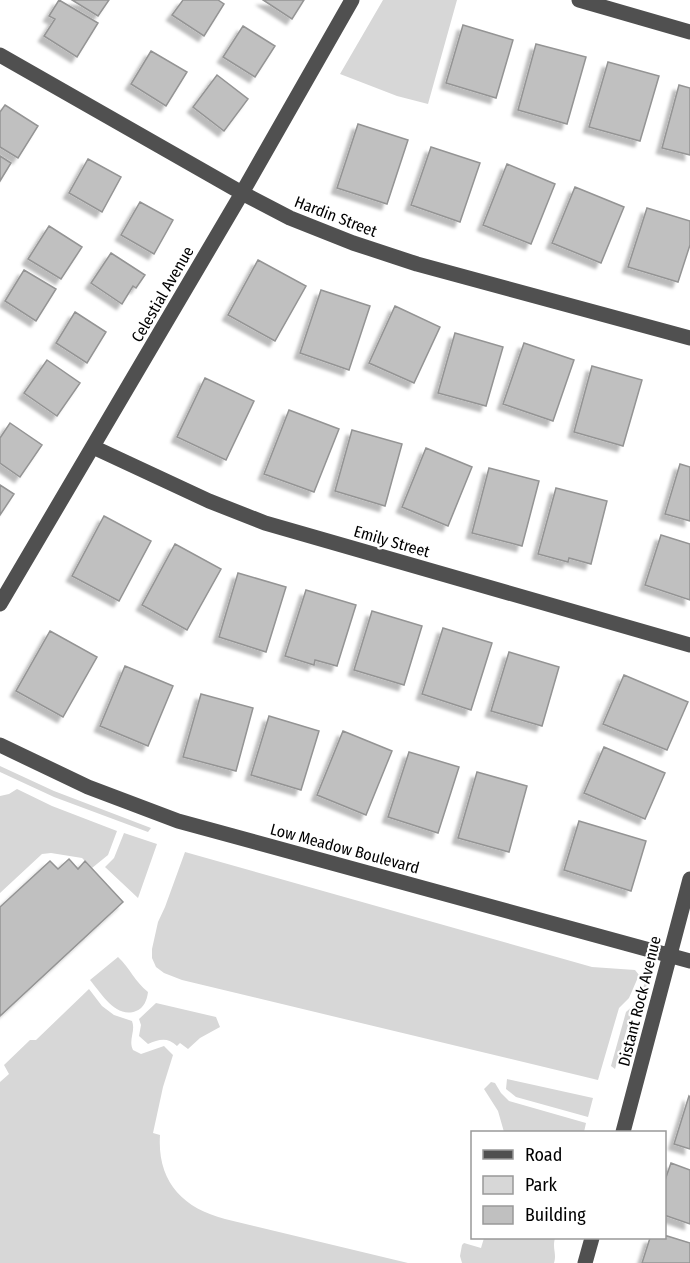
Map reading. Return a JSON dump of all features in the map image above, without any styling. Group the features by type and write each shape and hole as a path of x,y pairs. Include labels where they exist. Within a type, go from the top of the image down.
{"street":[{"name":"Celestial Avenue","path":"0,604 242,193 352,0"},
{"path":"579,0 690,32"},
{"name":"Hardin Street","path":"0,55 290,218 352,243 417,264 690,338"},
{"name":"Emily Street","path":"93,447 199,497 265,523 690,645"},
{"name":"Low Meadow Boulevard","path":"0,745 88,787 178,821 690,961"},
{"name":"Distant Rock Avenue","path":"623,1131 690,879"},
{"path":"585,1263 592,1239"}],"green space":[{"path":"383,0 457,0 428,104 397,96 340,74"},
{"path":"0,766 54,791 151,828 148,832 54,797 0,772"},
{"path":"17,789 52,806 117,831 108,855 92,868 82,858 51,853 42,854 0,893 0,796"},
{"path":"124,833 157,844 138,898 105,867 114,858"},
{"path":"185,852 592,967 635,970 639,975 629,998 619,1008 598,1080 182,980 164,973 156,967 152,958 152,949 158,922"},
{"path":"118,957 148,992 145,1003 136,1011 122,1011 116,1008 104,998 90,980"},
{"path":"645,983 647,984 640,1007 631,1015 615,1069 611,1066 626,1012 635,1004"},
{"path":"89,989 102,1006 114,1015 132,1021 133,1050 141,1054 164,1046 173,1055 153,1133 160,1135 160,1151 168,1179 185,1200 196,1208 225,1219 408,1263 0,1263 0,1082 9,1074 4,1065 30,1040 36,1040"},
{"path":"156,1003 216,1017 220,1027 200,1038 188,1049 180,1043 177,1046 167,1040 148,1044 139,1036 141,1025 139,1019"},
{"path":"507,1079 593,1098 588,1117 516,1097 506,1089"},
{"path":"491,1082 495,1083 509,1101 586,1123 584,1131 504,1131 498,1111 484,1089"},
{"path":"484,1239 555,1239 554,1263 462,1263 460,1256 464,1243 481,1248"}],"building":[{"path":"59,0 98,23 77,57 44,36 55,19 49,16"},
{"path":"72,0 109,0 98,16"},
{"path":"183,0 218,0 224,4 204,36 172,15"},
{"path":"263,0 304,0 292,19"},
{"path":"463,25 513,40 496,98 446,83"},
{"path":"243,26 275,46 255,77 223,57"},
{"path":"536,44 586,57 567,124 518,110"},
{"path":"151,51 187,72 166,106 131,84"},
{"path":"608,62 659,76 640,141 589,127"},
{"path":"217,75 248,99 224,131 193,107"},
{"path":"679,85 690,88 690,155 662,148"},
{"path":"5,105 38,126 18,158 0,147 0,112"},
{"path":"358,124 408,140 387,204 337,188"},
{"path":"431,147 480,163 460,222 411,205"},
{"path":"0,156 11,163 0,181"},
{"path":"88,159 121,177 102,212 69,193"},
{"path":"507,164 555,184 531,244 483,225"},
{"path":"575,187 624,207 601,263 552,243"},
{"path":"140,202 173,220 154,254 121,235"},
{"path":"647,208 690,221 690,245 678,282 628,267"},
{"path":"49,226 82,247 61,279 28,259"},
{"path":"111,253 145,275 136,288 133,286 122,304 91,283"},
{"path":"258,260 306,286 275,341 228,315"},
{"path":"24,270 56,289 36,321 5,301"},
{"path":"321,290 370,306 349,370 300,353"},
{"path":"395,306 440,327 414,383 369,363"},
{"path":"75,312 106,332 87,363 56,343"},
{"path":"455,333 503,347 486,406 438,393"},
{"path":"524,343 574,360 553,421 503,404"},
{"path":"47,360 80,383 57,416 24,393"},
{"path":"592,366 642,380 623,446 574,432"},
{"path":"205,378 254,401 226,460 177,437"},
{"path":"289,410 339,429 314,492 264,474"},
{"path":"10,423 42,445 20,477 0,463 0,438"},
{"path":"352,430 402,444 385,506 335,491"},
{"path":"426,448 472,467 448,526 402,507"},
{"path":"680,464 690,467 690,521 665,514"},
{"path":"489,468 539,481 522,546 472,533"},
{"path":"0,485 14,494 0,515"},
{"path":"556,488 607,501 591,564 569,558 568,562 538,554"},
{"path":"104,516 151,541 119,601 72,576"},
{"path":"661,535 690,544 690,600 645,585"},
{"path":"175,544 221,569 187,630 142,605"},
{"path":"238,573 286,587 266,652 219,637"},
{"path":"306,590 356,605 337,666 315,660 314,665 285,656"},
{"path":"372,611 422,626 404,685 354,670"},
{"path":"443,628 492,643 471,710 422,694"},
{"path":"50,631 97,657 63,717 16,691"},
{"path":"509,652 559,667 542,726 491,711"},
{"path":"125,666 173,686 148,746 100,726"},
{"path":"624,675 688,702 667,750 603,724"},
{"path":"201,694 253,708 236,771 183,757"},
{"path":"269,716 319,731 301,790 251,775"},
{"path":"343,731 392,751 366,815 317,795"},
{"path":"604,747 665,773 645,819 584,793"},
{"path":"409,752 459,767 438,833 388,817"},
{"path":"477,772 527,786 509,852 458,838"},
{"path":"579,821 646,841 631,891 564,870"},
{"path":"69,859 78,869 85,861 123,902 0,1016 0,907 50,861 58,869"},
{"path":"690,1097 690,1149 674,1144"},
{"path":"671,1163 690,1170 690,1224 666,1216 666,1177"},
{"path":"666,1236 690,1243 690,1263 642,1263 650,1239 666,1239"}]}
